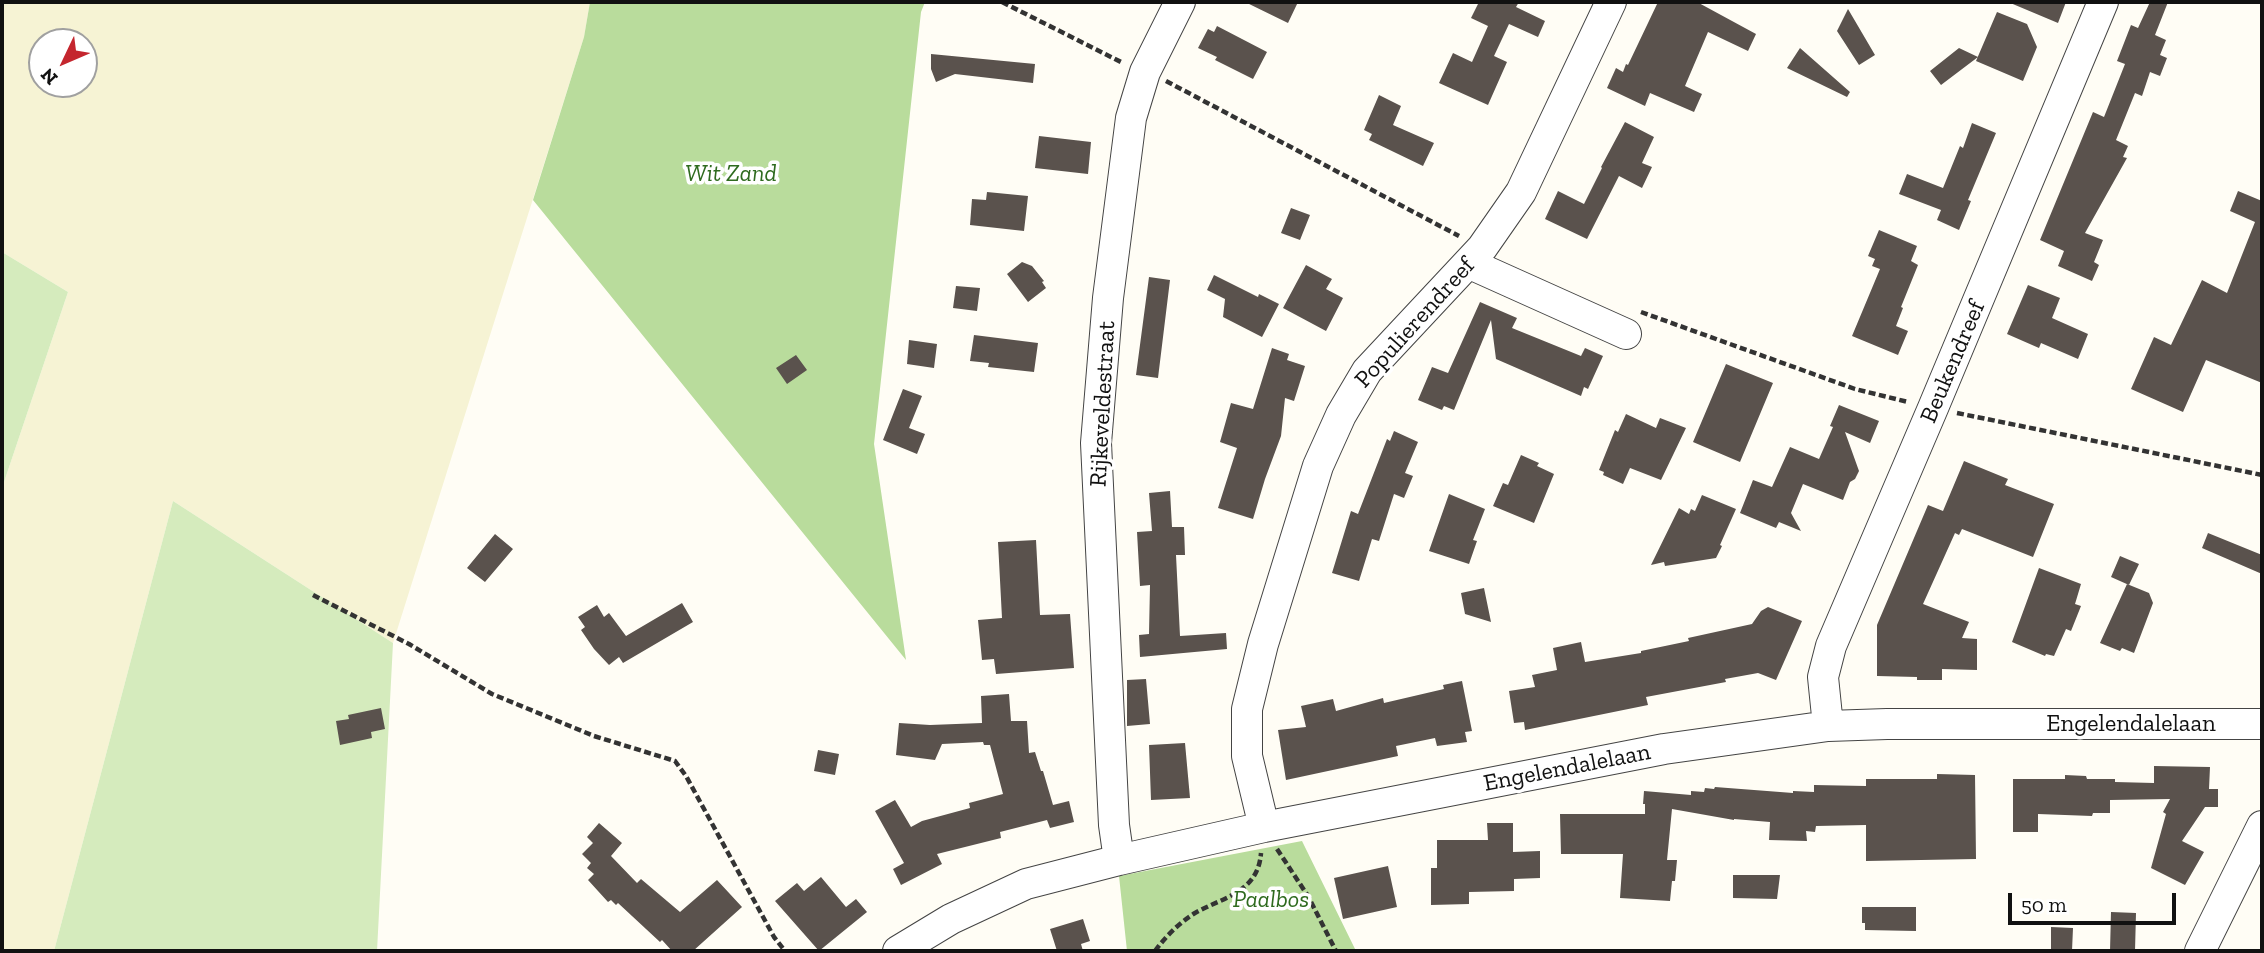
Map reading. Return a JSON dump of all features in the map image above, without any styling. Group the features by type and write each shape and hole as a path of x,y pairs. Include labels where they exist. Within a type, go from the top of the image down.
{"street":[{"name":"Rijkeveldestraat","path":"1119,860 1114,825 1096,443 1108,298 1131,118 1145,72 1180,2"},
{"name":"Populierendreef","path":"1264,827 1247,756 1247,709 1263,644 1318,466 1341,415 1367,371 1475,256 1521,192 1611,2"},
{"name":"Beukendreef","path":"1828,726 1824,677 1831,646 2103,2"},
{"path":"1475,256 1628,321"},
{"name":"Engelendalelaan","path":"898,951 951,919 1026,884 1264,827 1664,749 1828,726 2262,724"},
{"path":"2200,951 2262,826"}],"path":[{"path":"1002,2 1312,157 1475,256"},
{"path":"1628,321 1706,337 1855,389 1933,408 2262,475"},
{"path":"313,595 409,644 492,694 594,736 675,761 686,776 774,937 785,951"},
{"path":"1155,951 1167,934 1195,913 1241,891 1256,872 1261,859 1264,827"},
{"path":"1264,827 1308,896 1336,951"}],"shaded area":[{"path":"2,2 590,2 584,37 393,643 173,501 54,951 2,951 2,488 68,292 2,252"}],"green space":[{"name":"Wit Zand","path":"590,2 925,2 921,12 874,444 906,660 533,200 584,37"},
{"path":"2,252 68,292 2,488"},
{"path":"173,501 393,643 377,951 54,951"},
{"name":"Paalbos","path":"1302,841 1356,951 1127,951 1119,876"}],"building":[{"path":"1245,2 1298,2 1288,23"},
{"path":"1479,2 1519,2 1516,7 1545,21 1538,37 1509,24 1494,56 1507,62 1488,105 1439,83 1453,53 1472,62 1488,26 1471,18"},
{"path":"1658,2 1697,2 1756,34 1748,51 1708,32 1685,86 1702,94 1694,112 1650,93 1645,106 1607,88 1616,68 1623,72 1626,64 1628,65"},
{"path":"2008,2 2066,2 2058,23"},
{"path":"2150,2 2168,2 2155,35 2166,40 2160,55 2167,58 2160,76 2150,72 2142,96 2135,93 2116,140 2128,146 2123,157 2127,158 2085,233 2103,240 2094,262 2099,265 2092,281 2058,266 2064,251 2040,240 2093,112 2104,117 2125,64 2117,61 2131,25 2138,28"},
{"path":"1848,9 1875,55 1859,65 1837,31"},
{"path":"1997,12 2027,24 2037,47 2023,81 1976,61"},
{"path":"1217,26 1267,52 1253,79 1215,60 1217,57 1198,48 1208,29 1214,32"},
{"path":"1800,48 1850,92 1847,97 1787,68"},
{"path":"1959,48 1978,57 1941,85 1930,71"},
{"path":"931,54 1035,64 1033,83 955,74 936,82 931,69"},
{"path":"1379,95 1401,106 1393,125 1434,143 1423,166 1369,140 1372,134 1364,130"},
{"path":"1625,122 1654,137 1642,163 1652,167 1642,188 1619,176 1587,239 1545,219 1558,191 1584,204"},
{"path":"1972,123 1996,133 1968,200 1971,201 1959,230 1937,220 1941,210 1899,194 1907,174 1943,188"},
{"path":"1039,136 1091,142 1088,174 1035,168"},
{"path":"2238,191 2262,201 2262,383 2206,360 2183,412 2131,389 2154,337 2171,345 2202,280 2227,293 2255,222 2230,211"},
{"path":"987,192 1028,196 1024,231 970,225 972,199 986,200"},
{"path":"1291,208 1310,215 1300,240 1281,233"},
{"path":"1879,230 1917,246 1911,261 1918,265 1896,326 1908,331 1898,355 1852,336 1880,269 1872,266 1875,259 1868,256"},
{"path":"1022,262 1032,266 1046,288 1028,302 1007,274"},
{"path":"1306,265 1332,279 1326,289 1343,298 1326,331 1283,308"},
{"path":"1214,275 1258,297 1259,294 1279,304 1262,337 1223,317 1225,299 1207,290"},
{"path":"1149,277 1170,280 1158,378 1136,375"},
{"path":"2028,285 2060,298 2052,318 2088,334 2078,359 2041,343 2039,348 2007,334"},
{"path":"956,286 980,288 977,311 953,308"},
{"path":"1480,302 1517,318 1512,328 1581,356 1585,348 1603,356 1588,389 1584,387 1581,396 1496,359 1491,320 1454,410 1444,406 1442,410 1418,400 1432,367 1448,373"},
{"path":"974,335 1038,343 1034,372 988,367 989,363 970,361"},
{"path":"909,340 937,344 934,368 907,364"},
{"path":"1272,348 1289,354 1287,360 1305,366 1294,401 1285,398 1281,436 1253,519 1218,508 1237,448 1220,442 1231,403 1253,409"},
{"path":"796,355 807,370 787,384 776,368"},
{"path":"1726,364 1773,383 1740,462 1693,442"},
{"path":"903,389 922,396 909,428 925,434 917,454 883,440"},
{"path":"1839,405 1879,421 1870,443 1845,432 1859,471 1850,482 1843,500 1803,484 1791,513 1801,531 1779,522 1776,528 1740,513 1753,480 1772,487 1790,447 1819,459"},
{"path":"1626,414 1656,428 1660,418 1686,428 1661,480 1630,468 1623,484 1603,475 1604,472 1599,470 1615,430 1618,432"},
{"path":"1394,431 1418,442 1405,473 1413,476 1404,498 1394,494 1379,541 1372,539 1359,581 1332,573 1351,511 1358,514 1387,439 1390,441"},
{"path":"1521,455 1554,474 1534,523 1493,506 1503,483 1508,485"},
{"path":"1964,461 2008,479 2005,485 2054,504 2033,557 1962,529 1959,535 1955,533 1923,604 1969,622 1962,638 1977,639 1977,670 1942,669 1942,680 1877,676 1877,625 1928,505 1943,511"},
{"path":"1170,491 1172,527 1184,527 1185,555 1176,555 1180,636 1226,633 1227,649 1140,657 1139,635 1149,634 1150,585 1140,586 1137,532 1152,531 1149,493"},
{"path":"1449,494 1485,509 1473,540 1477,541 1469,564 1429,551"},
{"path":"1702,495 1736,509 1716,558 1665,566 1664,562 1651,565 1679,508 1689,514 1691,509 1695,511"},
{"path":"2208,533 2262,555 2262,574 2202,548"},
{"path":"495,534 513,549 485,582 467,568"},
{"path":"1036,540 1040,615 1070,614 1074,668 996,674 994,659 982,660 978,620 1002,618 998,542"},
{"path":"2120,556 2139,564 2129,585 2111,577"},
{"path":"2039,568 2081,584 2075,604 2081,606 2071,631 2066,629 2054,656 2045,656 2012,642"},
{"path":"2127,584 2149,593 2153,603 2134,653 2100,643"},
{"path":"1484,588 1491,622 1465,614 1461,593"},
{"path":"682,603 693,622 623,663 619,657 609,665 581,630 585,627 578,617 597,605 604,617 609,613 626,636"},
{"path":"1768,607 1802,621 1776,680 1758,673 1646,697 1648,705 1525,730 1524,722 1514,723 1509,691 1535,687 1532,675 1557,670 1553,648 1581,642 1585,662 1641,653 1689,641 1688,638 1752,624 1761,611"},
{"path":"1146,679 1150,724 1127,726 1127,680"},
{"path":"1462,681 1472,731 1465,732 1467,742 1437,746 1435,738 1396,746 1398,756 1286,780 1278,730 1306,727 1301,706 1333,699 1336,711 1383,698 1384,703 1444,689 1443,685"},
{"path":"1009,694 1011,721 1027,721 1029,753 1035,752 1053,805 1069,801 1074,822 1050,828 1047,820 1000,832 1001,838 937,854 942,864 901,885 893,869 904,863 875,811 895,800 911,827 922,821 970,808 969,803 1003,794 990,745 984,745 983,742 942,744 935,760 896,755 899,723 982,723 981,696"},
{"path":"381,708 385,729 371,732 372,738 340,745 336,721 349,719 348,715"},
{"path":"1185,743 1190,798 1151,800 1149,745"},
{"path":"818,750 839,754 835,775 814,771"},
{"path":"2154,766 2210,767 2209,789 2218,789 2218,807 2205,807 2182,841 2204,852 2185,885 2151,868 2166,814 2163,812 2170,799 2110,800 2110,813 2093,813 2092,816 2038,814 2038,832 2013,832 2013,779 2065,779 2065,775 2086,776 2087,779 2115,779 2115,782 2154,783"},
{"path":"1937,774 1975,775 1976,859 1866,861 1866,825 1816,826 1815,832 1806,831 1807,841 1769,840 1770,822 1734,820 1672,809 1667,860 1677,860 1670,901 1620,898 1623,854 1561,854 1560,814 1645,814 1644,791 1691,795 1691,791 1704,792 1705,788 1715,787 1814,792 1814,785 1866,786 1866,779 1937,779"},
{"path":"599,823 622,843 611,856 637,883 641,879 680,912 717,880 742,907 693,951 672,951 618,903 616,905 611,900 608,902 588,880 594,874 587,868 591,863 582,854 593,843 587,837"},
{"path":"1487,823 1513,823 1513,852 1540,851 1540,878 1514,879 1514,891 1469,892 1469,904 1431,905 1431,868 1437,868 1437,840 1488,840"},
{"path":"1388,866 1397,907 1343,919 1334,878"},
{"path":"1733,875 1780,875 1777,899 1733,898"},
{"path":"821,877 846,907 856,899 867,912 819,951 775,901 797,883 804,891"},
{"path":"1862,907 1916,907 1916,931 1865,930"},
{"path":"2111,912 2136,913 2135,951 2110,951"},
{"path":"1083,919 1090,941 1081,944 1083,951 1057,951 1050,929"},
{"path":"2051,927 2073,928 2072,951 2051,951"}]}
